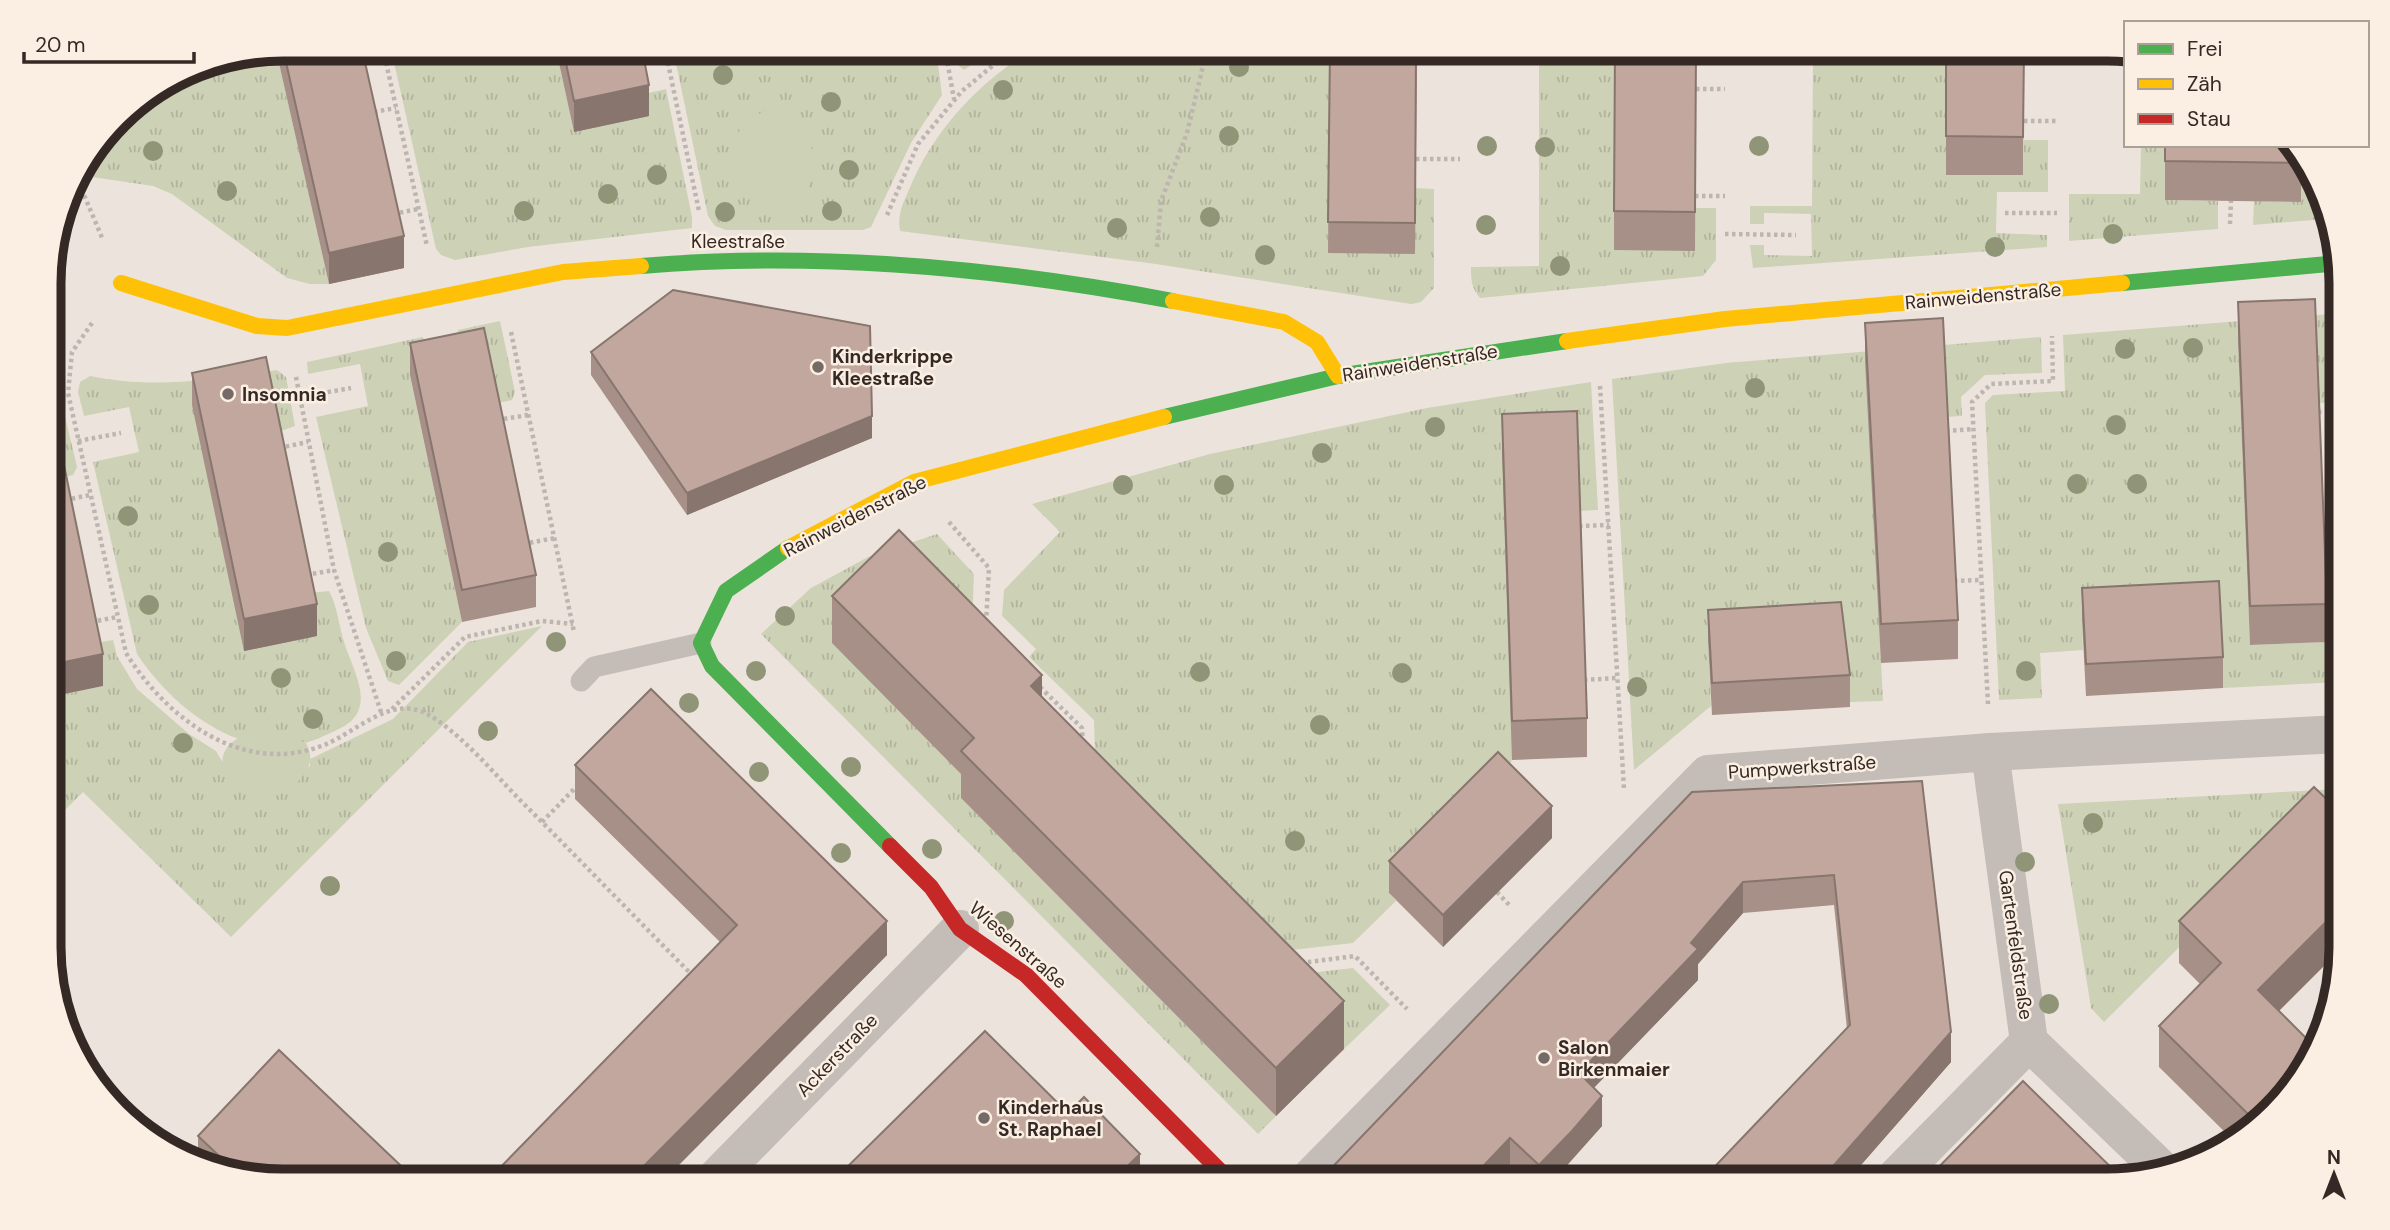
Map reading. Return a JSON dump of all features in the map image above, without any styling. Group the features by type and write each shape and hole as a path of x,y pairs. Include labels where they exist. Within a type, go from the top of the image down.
{"street":[{"name":"Kleestraße","path":"121,283 257,326 287,328 438,295 563,272 709,260 872,264 1011,277 1153,297 1284,322 1317,342 1338,376"},
{"name":"Rainweidenstraße","path":"701,643 726,591 794,544 914,482 1139,422 1338,376 1725,319 2328,264"},
{"name":"Wiesenstraße","path":"701,643 712,666 931,887 960,929 1026,975 1218,1168"},
{"name":"Pumpwerkstraße","path":"1319,1168 1708,774 1990,752 2329,735"},
{"name":"Gartenfeldstraße","path":"1990,752 2029,1042 2155,1163"},
{"name":"Ackerstraße","path":"725,1169 960,929"},
{"path":"1905,1168 2029,1042"}],"lane":[{"path":"581,681 594,667 701,643"}],"path":[{"path":"386,61 438,295"},
{"path":"668,61 709,260"},
{"path":"947,61 954,100"},
{"path":"872,264 884,222 918,145 954,100 999,61"},
{"path":"1153,297 1161,201 1187,133 1204,61"},
{"path":"1696,89 1725,89"},
{"path":"369,113 396,108"},
{"path":"2024,121 2057,121"},
{"path":"1416,159 1461,159"},
{"path":"82,190 121,283 72,352 68,393 126,653 144,682 193,725 220,743 266,755 298,753 357,729 381,712 413,708 435,719 542,822 693,976"},
{"path":"1695,196 1725,196"},
{"path":"393,214 418,209"},
{"path":"2005,213 2057,213"},
{"path":"1725,234 1796,235"},
{"path":"500,284 575,637 604,665"},
{"path":"1990,752 1972,402 1991,384 2053,381 2050,290"},
{"path":"287,328 334,570 381,712"},
{"path":"1598,336 1628,856"},
{"path":"300,397 351,388"},
{"path":"2318,412 2329,412"},
{"path":"496,421 528,415"},
{"path":"1946,431 1974,429"},
{"path":"78,441 121,433"},
{"path":"278,448 308,442"},
{"path":"914,482 989,568 986,635"},
{"path":"65,500 90,495"},
{"path":"1579,526 1609,525"},
{"path":"522,544 555,538"},
{"path":"2324,565 2329,565"},
{"path":"305,576 334,570"},
{"path":"1954,581 1981,580"},
{"path":"90,623 117,617"},
{"path":"392,710 465,637 542,621 573,624"},
{"path":"1584,680 1617,678"},
{"path":"1034,681 1082,728 1083,751"},
{"path":"542,822 587,776"},
{"path":"1299,963 1355,956 1441,1043"}],"green space":[{"path":"279,61 329,284 310,284 287,278 172,194 153,186 90,175 99,160 116,137 137,116 160,99 198,78 225,69"},
{"path":"394,61 559,61 574,132 644,94 666,89 692,228 528,247 455,260 441,255 436,249"},
{"path":"676,61 938,61 942,95 911,143 871,227 863,230 726,230 715,226 708,216"},
{"path":"956,61 977,61 964,70"},
{"path":"1338,61 1415,188 1434,189 1434,288 1421,302 1411,304 1156,264 900,231 900,213 904,202 933,144 961,108 994,76 1013,62"},
{"path":"1539,61 1621,61 1695,208 1716,208 1716,260 1703,276 1480,298 1472,283 1471,267 1539,266"},
{"path":"1813,61 1954,61 2023,175 2024,140 2048,140 2048,192 1997,192 1996,233 2047,235 2047,247 1753,268 1750,245 1764,245 1764,255 1812,256 1811,214 1764,213 1764,224 1750,224 1750,206 1812,206"},
{"path":"767,109 785,113 798,121 811,145 811,175 800,206 784,210 769,206 749,190 736,168 733,156 738,133"},
{"path":"2141,147 2166,147 2165,200 2218,201 2218,229 2069,241 2069,194 2140,194"},
{"path":"2301,177 2319,220 2253,225 2254,201 2301,202"},
{"path":"2329,314 2329,402 2318,403 2238,341 2250,645 2326,642 2324,574 2329,573 2329,683 2223,688 2219,613 2082,620 2083,650 2040,653 2042,698 1999,700 1985,403 1993,395 2065,391 2063,335"},
{"path":"500,321 515,392 512,400 493,404 410,376 462,622 399,685 388,681 366,628 316,417 368,406 360,364 308,374 307,362 423,337 430,369 465,362 458,330"},
{"path":"2041,337 2042,373 1985,375 1961,397 1962,416 1946,417 1866,362 1883,701 1850,702 1846,634 1708,641 1711,706 1634,770 1612,379 1726,363"},
{"path":"62,355 65,358 62,381"},
{"path":"277,370 286,377 295,426 275,433 244,650 317,636 308,593 329,591 359,684 361,701 354,719 341,728 299,744 271,746 244,741 195,715 153,676 137,654 93,462 139,452 129,407 84,416 78,392 80,382 90,376 136,382 184,382"},
{"path":"1591,382 1598,510 1579,511 1512,760 1498,784 1389,893 1396,901 1353,943 1292,950 1095,755 1094,720 1029,657 1036,649 1002,616 1004,590 1060,532 1032,504 1210,454 1427,408"},
{"path":"62,403 77,467 73,475 62,478"},
{"path":"937,534 974,574 972,624 833,643 974,786 962,799 1276,1116 1258,1134 761,634 811,588 868,557"},
{"path":"542,626 231,937 83,792 61,814 61,695 103,686 95,643 113,640 117,656 137,689 189,734 216,751 238,788 255,796 310,766 310,759 393,719 468,642"},
{"path":"275,729 306,743 310,757 307,769 302,777 282,793 262,797 243,792 229,780 223,764 226,749 243,736"},
{"path":"2329,789 2329,798 2104,1022 2091,1008 2058,804"},
{"path":"1353,968 1390,1005 1344,1049 1281,986 1292,975"}],"building":[{"path":"286,61 365,61 404,236 329,253"},
{"path":"566,61 644,61 649,85 574,101"},
{"path":"1330,61 1416,61 1415,223 1328,222"},
{"path":"1615,61 1696,61 1695,212 1614,211"},
{"path":"1946,61 2024,61 2023,137 1946,136"},
{"path":"2165,147 2281,147 2293,163 2165,161"},
{"path":"673,290 870,326 872,416 687,493 591,352"},
{"path":"2315,299 2327,604 2250,606 2238,302"},
{"path":"1943,318 1958,620 1881,624 1865,323"},
{"path":"484,328 536,575 462,590 410,343"},
{"path":"266,357 317,604 244,619 192,373"},
{"path":"1577,411 1587,718 1512,721 1502,414"},
{"path":"62,454 103,654 61,663"},
{"path":"899,530 1042,675 1031,686 1344,1001 1276,1068 961,751 974,738 832,596"},
{"path":"2219,581 2223,657 2086,664 2082,588"},
{"path":"1841,602 1850,675 1712,683 1708,610"},
{"path":"651,689 887,921 641,1169 499,1169 737,925 575,765"},
{"path":"1498,752 1552,806 1443,915 1389,861"},
{"path":"1922,781 1951,1032 1831,1168 1713,1168 1850,1025 1834,875 1743,882 1691,943 1698,949 1579,1073 1602,1096 1539,1165 1510,1138 1481,1168 1331,1168 1692,792"},
{"path":"2314,787 2329,801 2329,919 2258,990 2308,1040 2274,1093 2250,1116 2159,1026 2221,963 2179,921"},
{"name":"Kinderhaus St. Raphael","path":"985,1031 1068,1113 1084,1097 1140,1154 1125,1169 845,1169"},
{"path":"279,1050 404,1169 254,1167 224,1161 198,1136"},
{"path":"2023,1081 2112,1168 1938,1168"}],"traffic: fast":[{"path":"641,266 774,260 908,266 975,271 1108,289 1173,301"},
{"path":"2122,283 2328,264"},
{"path":"1164,417 1338,376 1567,341"},
{"path":"788,548 726,591 701,643 712,666 890,846"}],"traffic: slow":[{"path":"121,283 257,326 287,328 563,272 641,266"},
{"path":"1567,341 1725,319 2122,283"},
{"path":"1173,301 1284,322 1317,342 1338,376"},
{"path":"788,548 914,482 1164,417"}],"traffic: jam":[{"path":"890,846 931,887 960,929 1026,975 1218,1168"}],"place":[{"name":"Kinderkrippe Kleestraße","path":"818,367"},
{"name":"Insomnia","path":"228,394"},
{"name":"Salon Birkenmaier","path":"1544,1058"},
{"name":"Kinderhaus St. Raphael","path":"984,1118"}]}
